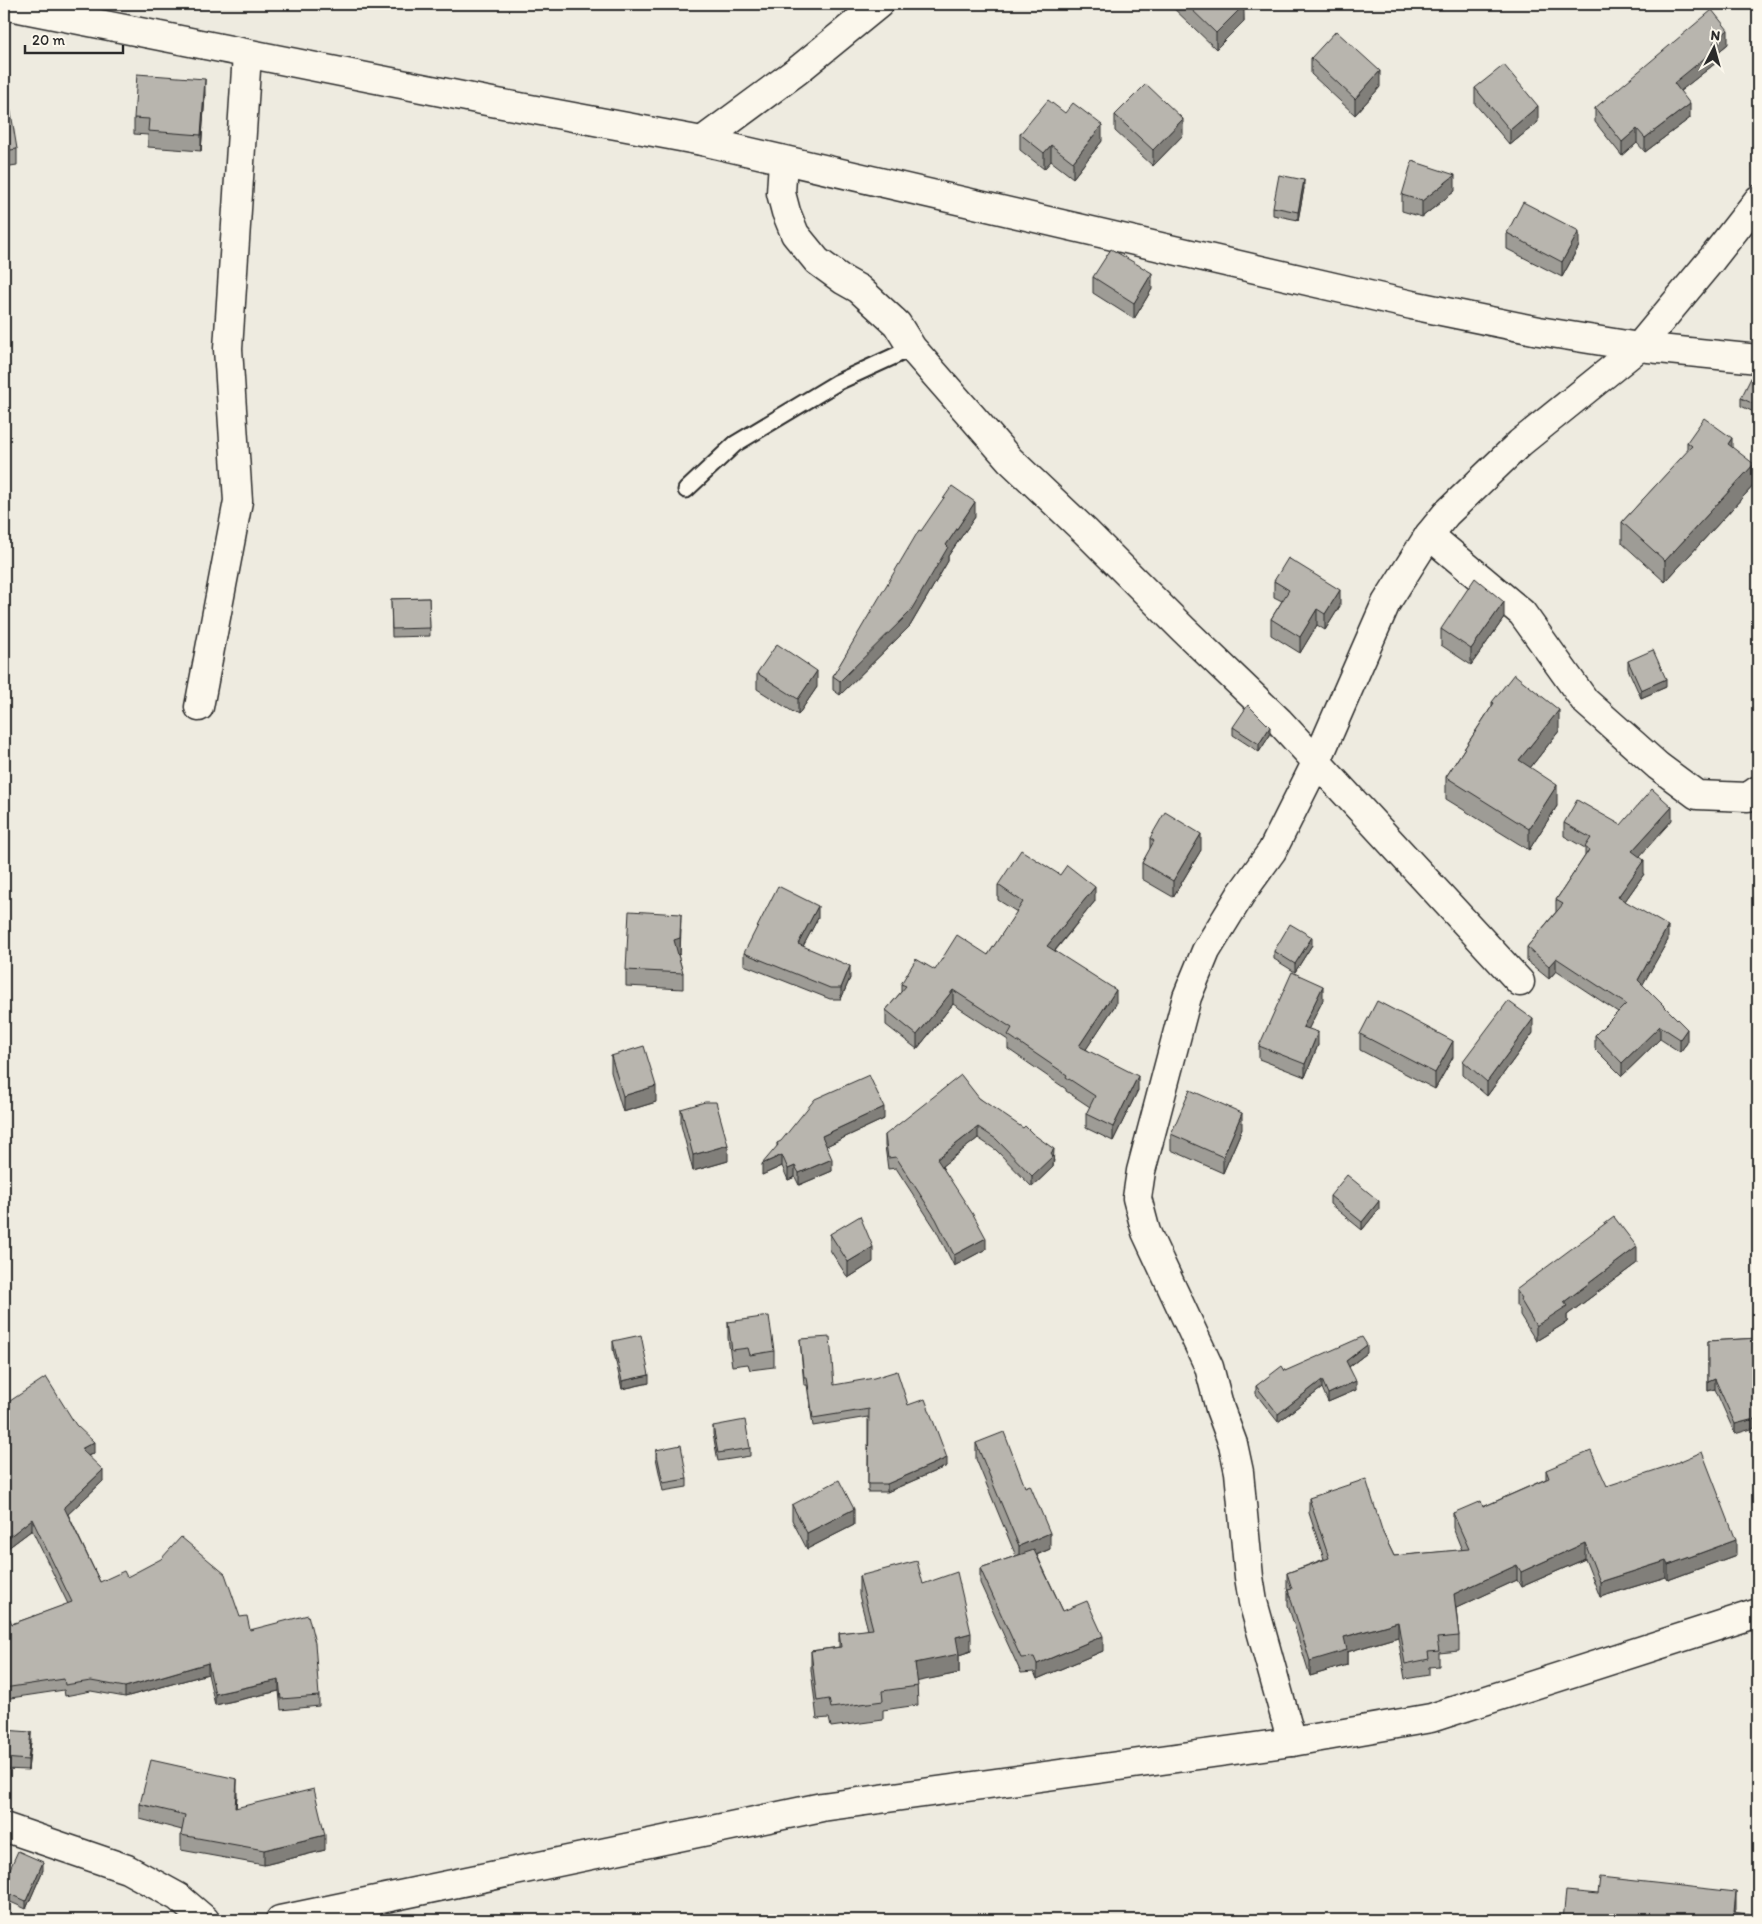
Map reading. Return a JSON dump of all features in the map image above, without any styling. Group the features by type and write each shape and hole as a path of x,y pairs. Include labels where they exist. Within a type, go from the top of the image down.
{"street":[{"path":"4,4 247,54 702,141 1412,305 1538,331 1638,346 1758,359"},
{"path":"702,141 797,71 880,4"},
{"path":"200,707 238,501 228,349 247,54"},
{"path":"783,161 781,193 786,212 796,234 817,261 843,280 859,288 897,324 912,348 1010,460 1279,721 1520,982"},
{"path":"1292,1742 1253,1602 1239,1472 1233,1444 1220,1409 1209,1367 1146,1232 1137,1198 1141,1171 1187,997 1206,951 1241,894 1272,852 1316,763 1386,603 1429,535 1446,514 1520,442 1638,346 1712,259 1758,200"},
{"path":"1429,535 1522,613 1585,701 1658,766 1697,795 1748,797 1758,790"},
{"path":"280,1920 822,1807 1292,1742 1431,1718 1758,1613"},
{"path":"4,1827 127,1869 178,1898 205,1920"}],"lane":[{"path":"686,490 735,444 838,382 912,348"}],"building":[{"path":"1186,4 1243,4 1244,5 1216,33"},
{"path":"1712,10 1728,30 1713,43 1717,48 1674,83 1690,104 1645,138 1637,129 1622,142 1595,108"},
{"path":"1336,31 1380,71 1355,99 1311,58"},
{"path":"1504,65 1538,106 1510,130 1475,88"},
{"path":"137,74 205,79 201,135 148,131 149,119 134,118"},
{"path":"1146,84 1183,119 1153,150 1115,115"},
{"path":"1048,100 1065,113 1073,103 1102,125 1073,162 1051,145 1044,153 1020,134"},
{"path":"10,107 17,149 4,151 4,108"},
{"path":"1412,161 1455,175 1422,201 1402,195"},
{"path":"1279,175 1304,180 1298,212 1273,207"},
{"path":"1523,202 1579,231 1562,262 1507,233"},
{"path":"1111,249 1152,273 1134,303 1093,277"},
{"path":"1758,256 1758,268 1753,265"},
{"path":"1753,374 1758,377 1758,406 1741,398"},
{"path":"1704,418 1732,438 1728,444 1754,464 1665,561 1622,522 1692,446 1687,442"},
{"path":"952,486 975,502 946,545 948,547 910,612 840,681 833,676 919,530 921,531"},
{"path":"1288,558 1340,590 1325,614 1317,609 1300,637 1271,619 1289,590 1274,581"},
{"path":"1475,578 1504,602 1471,649 1441,629"},
{"path":"429,598 430,628 392,629 391,599"},
{"path":"777,644 817,671 798,699 757,673"},
{"path":"1653,650 1666,679 1641,690 1628,661"},
{"path":"1514,674 1559,710 1519,760 1557,785 1529,829 1446,777 1494,703 1492,702"},
{"path":"1248,705 1270,727 1259,744 1233,727"},
{"path":"1652,789 1672,807 1632,851 1644,860 1618,897 1668,926 1638,980 1687,1029 1680,1039 1660,1026 1622,1063 1595,1035 1626,1004 1556,958 1549,966 1527,947 1563,904 1556,900 1589,850 1585,847 1591,838 1564,823 1577,800 1621,825"},
{"path":"1165,812 1201,834 1173,881 1142,863 1154,841 1150,838"},
{"path":"1021,850 1060,875 1067,865 1095,887 1047,946 1116,990 1079,1046 1138,1076 1113,1127 1086,1114 1095,1096 1008,1035 1012,1028 953,990 917,1035 886,1010 906,986 901,984 916,959 935,970 957,935 988,955 1023,902 998,885"},
{"path":"778,886 818,906 798,944 850,966 841,988 830,988 744,953"},
{"path":"629,911 681,914 680,938 674,940 683,973 626,970"},
{"path":"1290,924 1312,937 1295,964 1274,951"},
{"path":"1292,972 1323,986 1303,1027 1318,1032 1305,1064 1259,1046"},
{"path":"1377,1001 1453,1041 1435,1073 1360,1034"},
{"path":"1508,1001 1533,1019 1487,1082 1463,1061"},
{"path":"644,1046 656,1086 623,1096 611,1056"},
{"path":"869,1075 884,1107 822,1136 832,1159 799,1173 795,1166 788,1169 782,1155 762,1164 778,1145 777,1143 781,1141 815,1099"},
{"path":"961,1075 979,1098 1023,1128 1025,1126 1054,1149 1051,1153 1053,1156 1032,1176 996,1139 978,1127 937,1159 986,1238 954,1255 936,1219 896,1157 888,1158 885,1135"},
{"path":"1190,1090 1242,1113 1223,1157 1171,1134"},
{"path":"705,1102 716,1102 728,1145 693,1155 681,1109"},
{"path":"1347,1175 1379,1201 1362,1222 1330,1196"},
{"path":"860,1216 873,1247 848,1262 830,1234"},
{"path":"1614,1217 1637,1247 1564,1302 1567,1306 1536,1326 1516,1290"},
{"path":"769,1316 774,1351 750,1355 748,1348 732,1350 728,1322"},
{"path":"641,1335 649,1375 622,1381 613,1341"},
{"path":"830,1337 834,1385 874,1378 897,1371 908,1405 925,1399 947,1458 887,1484 868,1484 869,1409 813,1418 807,1377 804,1377 800,1339"},
{"path":"1362,1337 1367,1345 1346,1361 1356,1381 1328,1394 1322,1380 1278,1414 1256,1386 1282,1366 1285,1371"},
{"path":"1758,1338 1758,1418 1735,1424 1715,1379 1708,1382 1708,1341"},
{"path":"46,1377 76,1425 94,1442 81,1449 103,1470 64,1507 100,1582 124,1571 127,1577 161,1559 181,1537 225,1574 240,1617 247,1616 250,1630 308,1615 315,1643 319,1696 281,1699 279,1680 215,1694 208,1663 125,1687 91,1681 65,1685 64,1679 4,1688 4,1621 10,1619 12,1624 72,1602 32,1519 4,1541 4,1405"},
{"path":"745,1420 750,1448 718,1453 713,1426"},
{"path":"1004,1432 1025,1487 1030,1485 1050,1533 1019,1546 976,1443"},
{"path":"681,1445 687,1479 663,1483 656,1450"},
{"path":"1591,1451 1607,1486 1671,1465 1702,1452 1736,1540 1668,1565 1666,1561 1600,1582 1585,1543 1521,1572 1517,1565 1454,1594 1459,1636 1437,1638 1439,1651 1428,1652 1429,1659 1405,1664 1398,1622 1344,1637 1347,1650 1310,1661 1288,1590 1292,1589 1287,1573 1329,1558 1309,1498 1366,1479 1383,1533 1394,1556 1469,1549 1453,1513 1481,1501 1483,1507 1549,1478 1546,1470"},
{"path":"839,1480 854,1509 807,1533 792,1505"},
{"path":"1034,1550 1063,1611 1087,1601 1103,1636 1037,1664 1034,1657 1021,1658 980,1568"},
{"path":"917,1561 923,1584 957,1572 971,1633 956,1637 959,1654 915,1663 918,1686 882,1691 883,1701 831,1708 829,1699 817,1701 811,1651 841,1647 839,1633 873,1629 859,1576"},
{"path":"4,1730 31,1732 28,1760 4,1758"},
{"path":"151,1760 237,1779 235,1808 314,1789 325,1835 264,1850 181,1835 185,1815 140,1804"},
{"path":"1758,1765 1758,1808 1754,1807"},
{"path":"18,1851 43,1862 26,1901 4,1891 4,1882"},
{"path":"1600,1877 1736,1892 1734,1912 1750,1914 1749,1920 1563,1920 1566,1891 1598,1894"}]}
